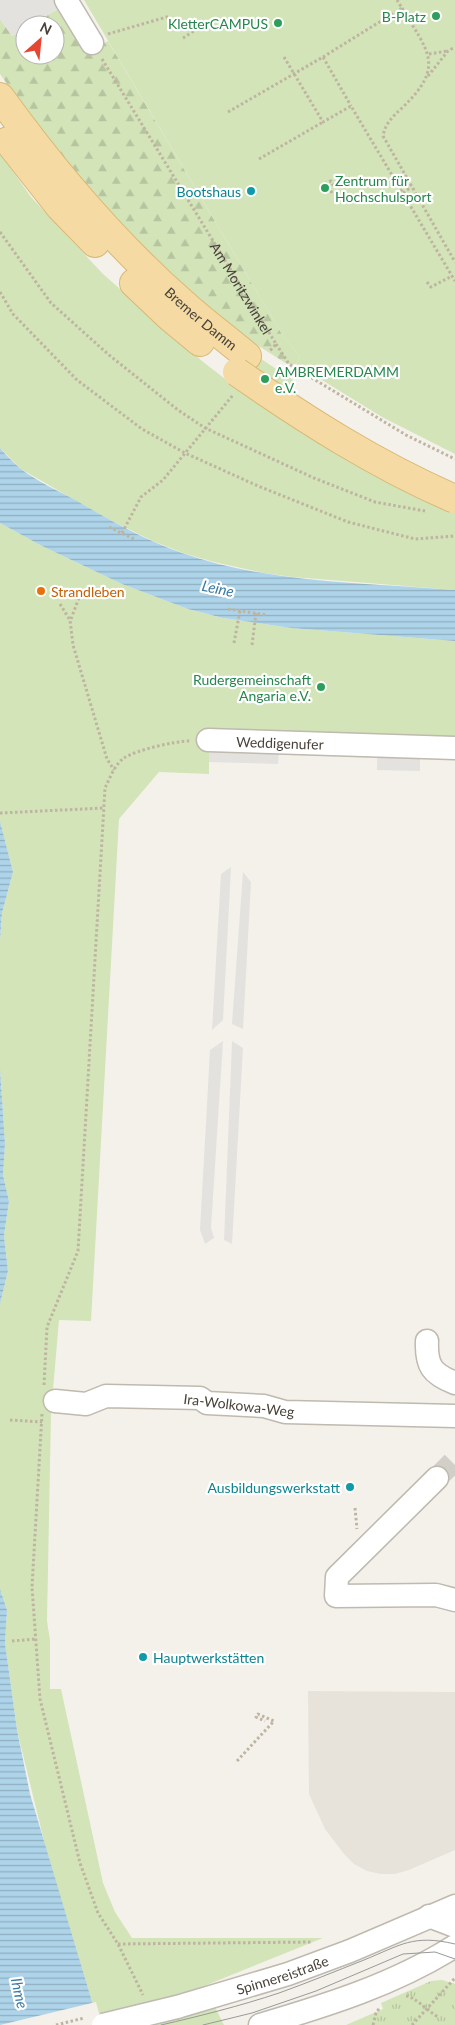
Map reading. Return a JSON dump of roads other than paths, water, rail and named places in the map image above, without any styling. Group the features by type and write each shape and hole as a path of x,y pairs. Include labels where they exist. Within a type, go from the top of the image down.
{"main road":[{"name":"Bremer Damm","path":"0,97 26,134 87,207 130,253 246,366 325,430 374,459 455,499"},
{"name":"Bremer Damm","path":"0,129 60,206 116,266 170,318 246,366 430,467 455,478"}],"street":[{"path":"76,6 99,39"},
{"path":"246,366 376,450 455,490"},
{"name":"Weddigenufer","path":"208,740 455,748"},
{"path":"427,1341 427,1358 430,1366 439,1375 455,1383"},
{"name":"Ira-Wolkowa-Weg","path":"55,1401 86,1404 106,1396 200,1398 207,1403 264,1406 286,1412 455,1416"},
{"path":"438,1478 337,1577 336,1596 436,1595 455,1600"},
{"name":"Spinnereistraße","path":"103,2025 178,2007 288,1974 350,1951 455,1906"},
{"path":"429,1916 455,1926"},
{"path":"260,2025 338,2001 384,1984 429,1962 455,1946"},
{"path":"429,1962 440,1962 455,1968"}],"water":[{"name":"Leine","path":"0,448 28,474 128,530 182,553 214,563 282,576 317,580 455,590 455,641 291,628 223,618 188,609 122,584 42,546 0,523"},
{"path":"0,821 13,872 2,913 0,941"},
{"path":"0,1068 5,1144 3,1175 9,1201 4,1236 8,1271 0,1304"},
{"name":"Ihme","path":"0,1589 7,1610 5,1643 17,1730 30,1794 99,2025 0,2025"}],"tunnel":[{"path":"437,1478 455,1460"}],"tram line":[{"path":"161,2025 279,1993 408,1943 428,1940 455,1944"},
{"path":"203,2025 252,2013 316,1991 403,1954 435,1952 455,1959"}],"place":[{"name":"B-Platz","path":"436,16"},
{"name":"KletterCAMPUS","path":"278,23"},
{"name":"Zentrum für Hochschulsport","path":"325,188"},
{"name":"Bootshaus","path":"251,191"},
{"name":"AMBREMERDAMM e.V.","path":"265,379"},
{"name":"Strandleben","path":"41,591"},
{"name":"Rudergemeinschaft Angaria e.V.","path":"321,687"},
{"name":"Ausbildungswerkstatt","path":"350,1487"},
{"name":"Hauptwerkstätten","path":"143,1657"}]}
